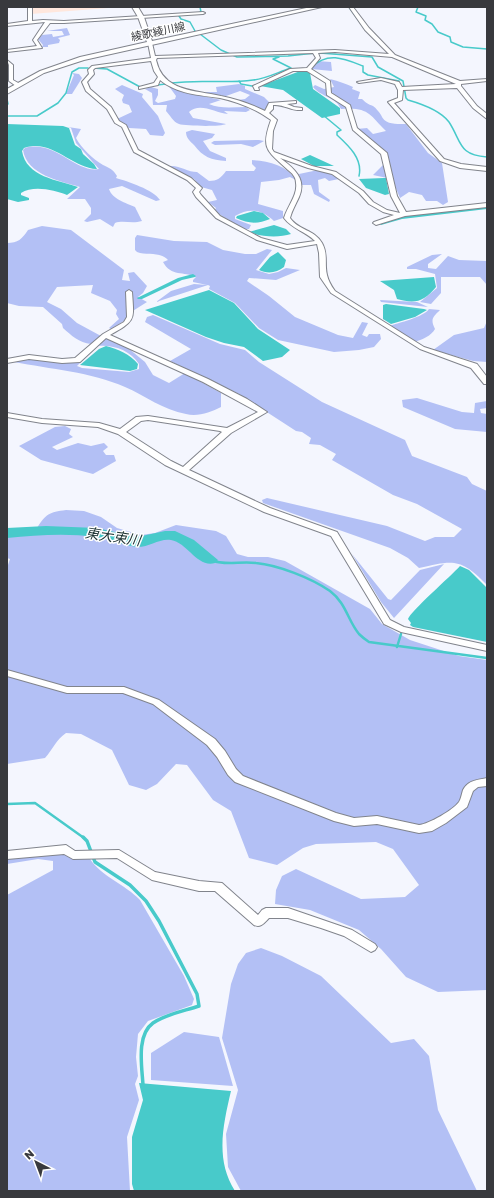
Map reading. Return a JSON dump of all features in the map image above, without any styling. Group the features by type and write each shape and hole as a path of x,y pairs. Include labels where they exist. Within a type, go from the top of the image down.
{"main road":[{"path":"135,7 141,17 150,43"},
{"name":"綾歌綾川線","path":"7,92 42,72 69,62 319,7"}],"street":[{"path":"30,7 30,23"},
{"path":"351,7 367,29 393,56"},
{"path":"7,25 201,13"},
{"path":"7,51 40,47 36,40 37,35 48,22"},
{"path":"150,43 155,65 161,78 190,92 228,99 266,113 274,120 270,132 269,149 293,170 298,178 299,187 287,218 289,222 315,237 320,242 322,249 321,260 323,277 326,285 333,292 422,348 464,361 474,366 487,382"},
{"path":"320,242 287,247 259,239 218,218 198,196 196,192 199,188 189,179 136,151 124,126 117,122 109,108 88,90 84,82 92,74 90,70 94,67 154,58 204,54 230,55 315,53 335,51 393,56 458,85 479,111 487,117"},
{"path":"308,69 318,58 315,53"},
{"path":"7,61 11,64 11,81 18,85"},
{"path":"257,89 255,86 292,70 308,69 328,82 329,94 348,106 355,129 384,153 394,196 403,215"},
{"path":"144,94 142,88 156,84 158,79 161,78"},
{"path":"359,82 381,79 397,83 397,87 403,89 458,85 487,80"},
{"path":"403,89 400,99 391,102 438,157 452,164 487,169"},
{"path":"266,113 270,109 271,104 294,102"},
{"path":"282,104 293,109 300,109"},
{"path":"479,111 487,110"},
{"path":"272,153 310,167 334,173 361,192 371,203 385,211 403,215"},
{"path":"376,223 403,215 487,205"},
{"path":"7,361 38,356 62,361 72,361 82,355 105,335 126,323 130,317 129,292"},
{"path":"105,335 177,366 238,396 263,412 228,431 184,470"},
{"path":"7,415 42,421 99,425 121,432 158,457 267,510 334,534 387,622 401,629 487,648"},
{"path":"121,432 140,418 199,425 228,431"},
{"path":"7,672 67,690 124,690 156,702 211,742 221,754 232,772 239,779 334,817 354,822 377,820 419,829 428,828 463,804 469,789 475,784 487,782"},
{"path":"7,855 66,849 73,855 119,854 152,876 199,886 218,886 258,922 266,913 288,914 348,933 371,947"}],"shaded area":[{"path":"31,7 121,7 31,14"},
{"path":"67,28 70,35 58,38 60,40 59,43 48,45 48,47 42,47 43,45 38,39 42,35 52,34 53,37 64,35 62,31 47,31"},
{"path":"317,61 331,62 332,71 311,69"},
{"path":"303,70 310,73 313,89 340,108 340,114 322,118 283,90 260,86"},
{"path":"72,73 79,74 82,78 72,94 66,94 74,75"},
{"path":"330,79 353,87 352,89 360,92 358,99 362,99 374,107 385,121 406,124 428,153 442,163 448,202 443,205 437,201 426,201 422,195 409,192 400,198 392,179 373,175 386,162 381,151 357,129 367,128 373,134 386,131 368,113 357,109 341,109 336,102 320,93 313,87 315,85 324,89 334,87"},
{"path":"239,84 245,86 245,89 264,97 270,103 265,110 238,100 245,99 250,95 240,91 226,96 206,94 205,92 217,92 216,87"},
{"path":"122,85 143,94 142,97 158,116 165,133 163,136 150,135 146,129 129,128 117,119 132,112 129,105 123,103 122,100 124,95 115,89"},
{"path":"168,85 184,92 221,100 209,104 213,106 246,107 250,110 246,112 224,111 228,114 198,108 189,112 193,118 226,124 217,126 203,126 179,124 173,120 166,111 167,105 153,105 152,93 145,89 151,87 158,89 158,95 155,101 158,103 175,99 176,96"},
{"path":"7,124 63,126 69,128 75,145 81,149 83,154 94,164 97,169 79,164 53,150 44,147 34,146 24,148 22,151 25,160 36,172 78,187 67,195 56,191 32,189 21,193 21,195 29,198 29,200 18,202 7,199"},
{"path":"68,127 81,129 76,138 78,142 99,163 112,170 117,176 116,178 146,189 157,196 160,200 156,201 122,186 109,189 116,198 135,207 142,221 118,222 115,223 113,227 100,219 87,222 84,221 91,214 91,208 85,199 67,199 80,187 46,176 38,171 26,159 23,150 25,148 46,148 82,167 99,169 76,143 71,128"},
{"path":"192,130 215,134 212,138 203,141 210,151 226,158 226,161 212,159 204,155 187,136 186,132"},
{"path":"214,141 264,141 253,147 241,144 215,145 211,143"},
{"path":"310,155 334,166 314,166 301,159"},
{"path":"252,160 264,161 282,167 296,180 290,177 261,182 258,204 283,211 283,218 274,221 265,214 256,211 246,211 235,216 235,219 251,225 249,229 244,229 214,211 216,208 208,202 217,200 212,190 201,187 194,179 169,168 170,166 180,167 197,172 209,181 212,181 219,179 226,171 254,171 256,168 252,164"},
{"path":"318,170 327,172 339,179 329,181 325,178 318,180 319,192 330,200 329,202 314,194 311,185 302,185 299,174"},
{"path":"386,178 389,194 385,195 366,188 359,179"},
{"path":"254,211 263,213 270,219 253,223 236,218 237,216"},
{"path":"274,225 286,229 291,234 270,236 249,232"},
{"path":"42,226 71,230 124,270 122,280 130,281 128,273 134,272 147,286 143,293 138,297 147,302 128,314 127,319 111,329 109,328 119,319 116,314 117,310 110,301 91,293 93,285 57,287 47,302 61,309 77,323 101,336 91,344 83,342 72,336 63,328 62,324 43,307 19,306 7,303 7,243 17,241 22,238 28,230"},
{"path":"137,235 174,241 207,242 223,250 245,254 256,254 267,249 272,250 256,270 269,274 286,268 300,270 276,280 249,278 247,281 295,317 338,335 353,338 362,322 368,323 362,335 367,337 369,334 380,334 381,339 374,347 334,352 278,340 259,328 235,303 209,289 210,286 208,285 156,302 171,291 194,284 207,285 193,282 196,277 170,270 163,262 168,260 165,257 137,252 135,250 135,238"},
{"path":"278,252 286,260 284,267 278,271 272,272 259,270 270,257"},
{"path":"442,254 428,264 428,268 436,269 448,256 459,260 487,261 487,285 480,277 441,277 441,293 431,304 420,302 437,288 435,274 416,269 407,269 407,267 432,255"},
{"path":"434,277 436,287 432,292 423,299 414,301 397,299 394,290 380,281"},
{"path":"209,290 234,303 258,329 290,350 282,357 263,361 244,347 224,343 206,337 145,310"},
{"path":"380,300 417,302 428,307 381,302"},
{"path":"386,304 427,310 415,317 391,324 383,319 383,305"},
{"path":"429,309 440,310 433,318 435,329 421,340 415,342 389,326 422,315"},
{"path":"153,315 220,344 245,350 259,362 322,402 405,440 412,456 467,477 472,484 487,491 487,585 470,570 456,563 441,563 419,568 408,558 390,548 263,503 262,500 267,498 387,526 425,541 435,537 454,537 462,529 417,504 393,495 332,460 336,454 320,445 309,444 311,438 302,432 296,431 239,394 170,361 191,349 145,322 147,317"},
{"path":"487,321 487,362 473,361 433,350 454,335 484,328"},
{"path":"106,337 128,348 145,362 153,375 169,383 185,373 221,393 221,407 200,414 186,414 162,406 112,382 70,372 14,362 22,359 39,359 64,363 80,360 82,361 77,366 82,368 129,372 139,369 139,364 126,352 115,347 96,346"},
{"path":"106,346 119,350 131,357 138,364 137,369 130,371 80,365 99,349"},
{"path":"417,398 462,412 474,413 475,403 487,401 487,408 480,409 481,413 487,414 487,432 455,429 403,407 402,400"},
{"path":"65,426 71,429 69,434 73,437 52,447 57,450 78,443 91,446 104,443 108,447 103,451 106,455 114,455 116,461 93,474 41,460 19,446 55,427"},
{"path":"66,510 84,511 101,517 117,528 141,535 155,533 176,525 216,531 226,536 237,554 248,557 268,557 285,561 370,609 382,624 410,640 459,656 487,660 487,990 438,992 406,977 381,949 359,930 310,910 275,904 276,890 282,876 296,869 361,899 405,897 419,885 393,849 376,842 316,844 303,848 277,865 249,858 231,811 213,800 187,765 176,764 157,784 146,790 129,785 112,750 81,734 66,733 45,758 7,764 7,568 10,559 7,558 7,533 37,528 48,514"},
{"path":"352,554 388,599 391,600 420,570 444,564 394,618 381,602"},
{"path":"460,566 469,570 487,588 487,642 413,627 410,625 411,623 408,619 411,615 423,601"},
{"path":"63,853 74,859 90,859 107,876 128,889 140,900 184,976 194,999 192,1005 148,1021 138,1034 136,1057 138,1076 135,1084 139,1100 127,1137 130,1191 7,1191 7,895 53,870 53,861 38,859 7,864 7,859"},
{"path":"261,948 282,956 321,976 391,1043 414,1039 429,1056 438,1110 477,1191 241,1191 228,1167 226,1134 238,1090 222,1038 231,984 238,964 246,953"},
{"path":"184,1032 219,1037 233,1086 151,1080 151,1053"},
{"path":"139,1083 231,1091 225,1117 222,1142 225,1167 235,1191 134,1191 132,1184 132,1137 143,1100"}],"waterway":[{"path":"198,13 201,12 200,7"},
{"path":"349,7 365,29"},
{"path":"418,7 416,12 426,16 425,20 432,24 438,32 450,37 451,42 463,47 487,49"},
{"path":"181,15 179,16 181,19 190,22 195,31"},
{"path":"200,34 221,50 237,57 288,56 315,53"},
{"path":"320,53 372,57 378,67 403,81 406,98 408,100 419,103 441,114 449,122 462,146 466,150 471,154 487,157"},
{"path":"239,81 263,78 291,68 273,59 279,57"},
{"path":"312,67 324,59 337,58 363,66 363,72 368,75 399,81"},
{"path":"7,76 9,72 8,66"},
{"path":"7,116 37,116 58,103 66,93 72,72 79,68 88,68"},
{"path":"93,68 107,69 142,88"},
{"path":"172,83 192,81 239,81"},
{"path":"239,81 241,84 252,86"},
{"path":"7,83 7,88"},
{"path":"157,85 166,84"},
{"path":"7,99 8,104"},
{"path":"323,115 341,130 337,132 337,135 350,148 357,158 360,170 359,176"},
{"path":"381,223 402,217 487,207"},
{"path":"140,298 180,279 193,276"},
{"name":"東大束川","path":"7,533 71,530 97,532 137,542 170,535 184,540 210,560"},
{"path":"210,560 222,563 265,564 284,569 314,581 330,591 340,601 355,629 360,635 369,642 397,646"},
{"path":"397,646 401,634"},
{"path":"397,646 487,658"},
{"path":"7,804 35,803 84,838"},
{"path":"84,838 87,841 95,862 130,885 146,901 159,921 197,994 199,1006 164,1017 153,1023 148,1028 144,1035 141,1052 143,1085"}]}
